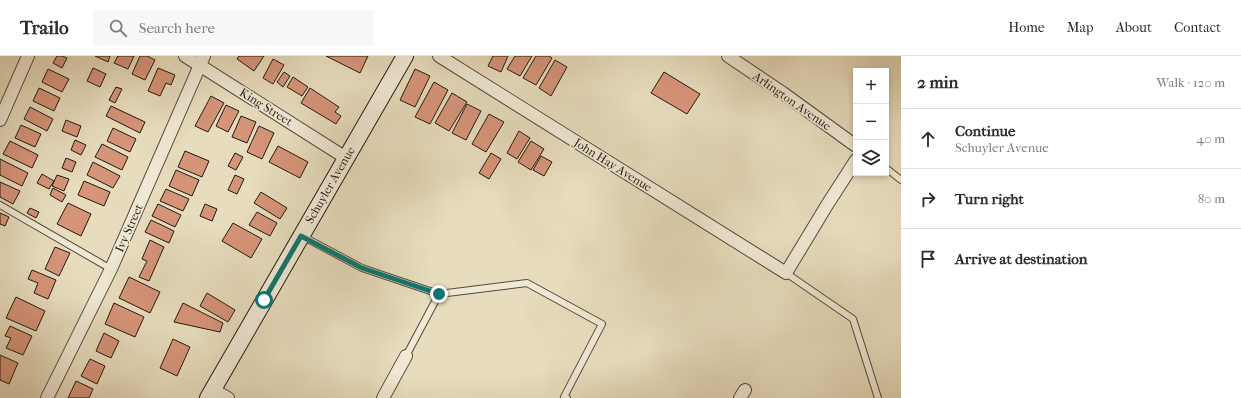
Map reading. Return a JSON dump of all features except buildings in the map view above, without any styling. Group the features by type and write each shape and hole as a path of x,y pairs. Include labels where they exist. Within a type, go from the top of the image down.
{"main road":[{"name":"Schuyler Avenue","path":"210,393 405,56"}],"street":[{"path":"0,120 28,56"},
{"name":"King Street","path":"185,56 202,61 346,158"},
{"name":"John Hay Avenue","path":"439,56 786,273"},
{"name":"Arlington Avenue","path":"734,58 853,144"},
{"name":"Ivy Street","path":"47,398 111,269 202,61"},
{"path":"786,273 853,165"},
{"path":"383,398 406,356"},
{"path":"210,393 228,398"}],"lane":[{"path":"889,170 901,180"},
{"path":"0,205 111,269"},
{"path":"301,236 362,268 439,294 527,283 602,324 564,397 567,398"},
{"path":"786,273 853,319 878,398"},
{"path":"406,356 439,294"}],"route":[{"path":"264,300 301,236 362,268 439,294"}]}
